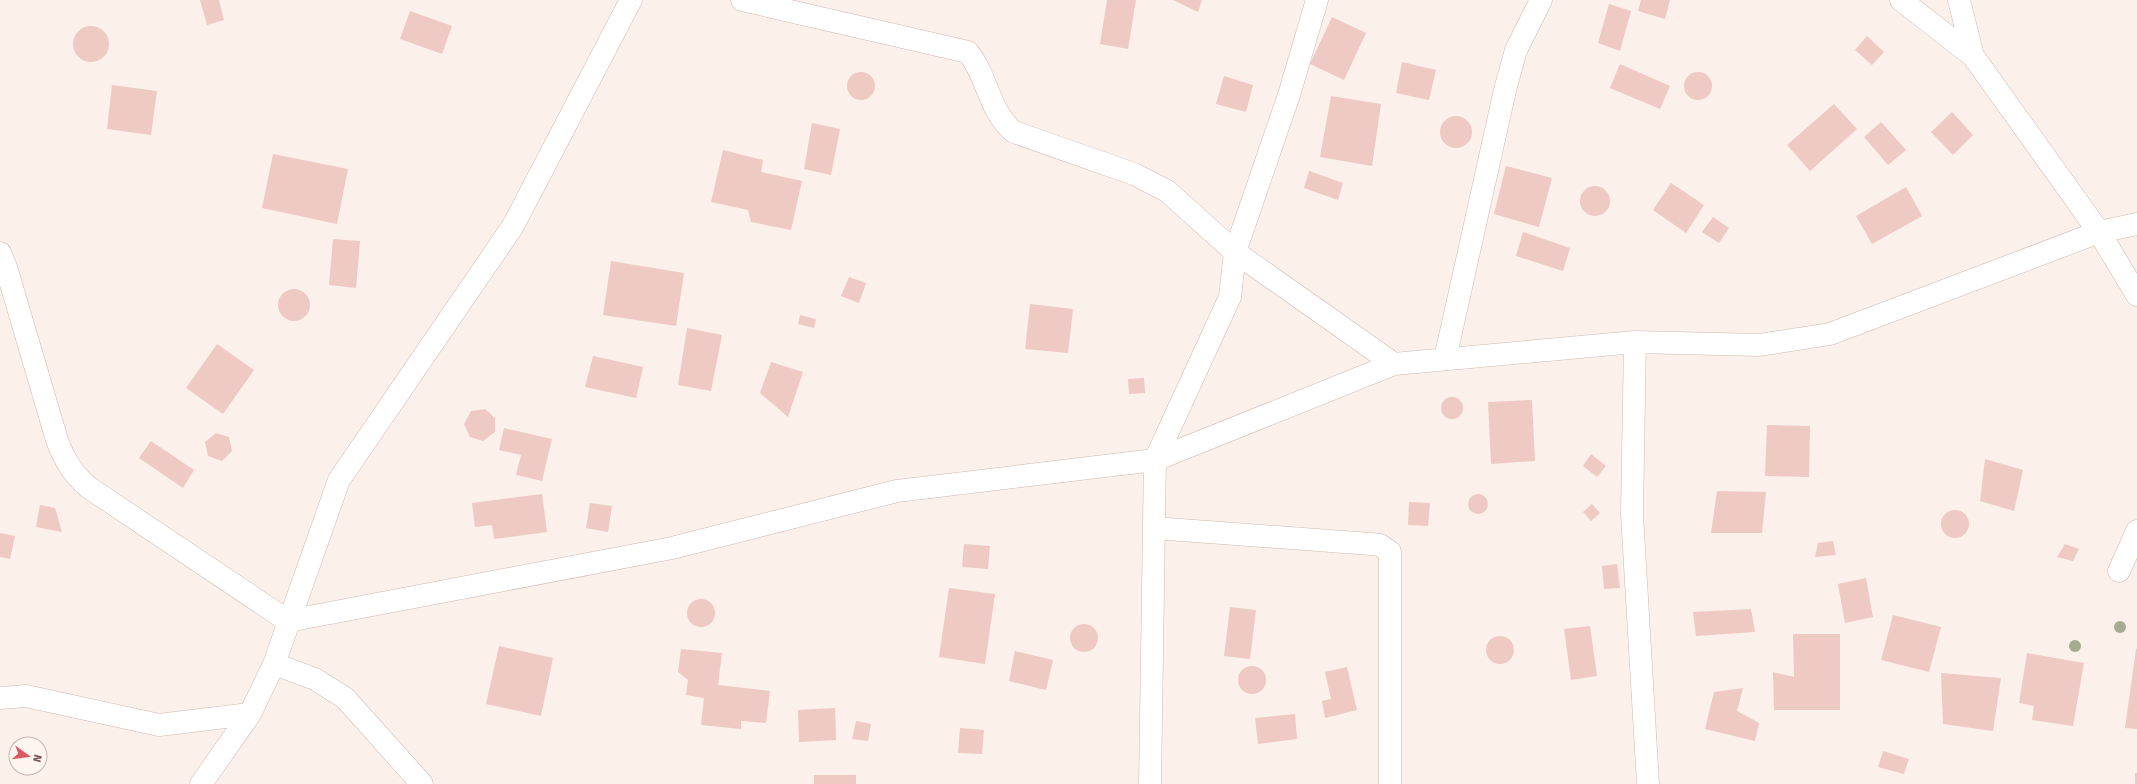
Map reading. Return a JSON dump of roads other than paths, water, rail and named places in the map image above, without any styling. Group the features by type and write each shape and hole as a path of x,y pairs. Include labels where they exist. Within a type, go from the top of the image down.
{"street":[{"path":"201,784 250,714 274,664 339,480 512,226 630,0"},
{"path":"742,0 968,52 982,74 997,113 1004,124 1014,132 1134,174 1167,191 1234,252 1394,364"},
{"path":"1150,784 1155,460 1230,297 1234,252 1289,95 1317,0"},
{"path":"1445,359 1504,90 1516,50 1541,0"},
{"path":"1901,0 1974,56 2099,232 2137,295"},
{"path":"1959,0 1974,56"},
{"path":"0,253 6,267 57,440 64,458 75,475 88,487 288,621 672,548 897,491 1155,460 1394,364 1635,342 1759,345 1830,334 2099,232 2137,224"},
{"path":"1635,342 1632,514 1648,784"},
{"path":"1154,528 1380,544 1390,552 1390,784"},
{"path":"2119,571 2137,531"},
{"path":"274,664 315,679 345,698 422,784"},
{"path":"0,698 26,696 159,725 250,714"}]}
